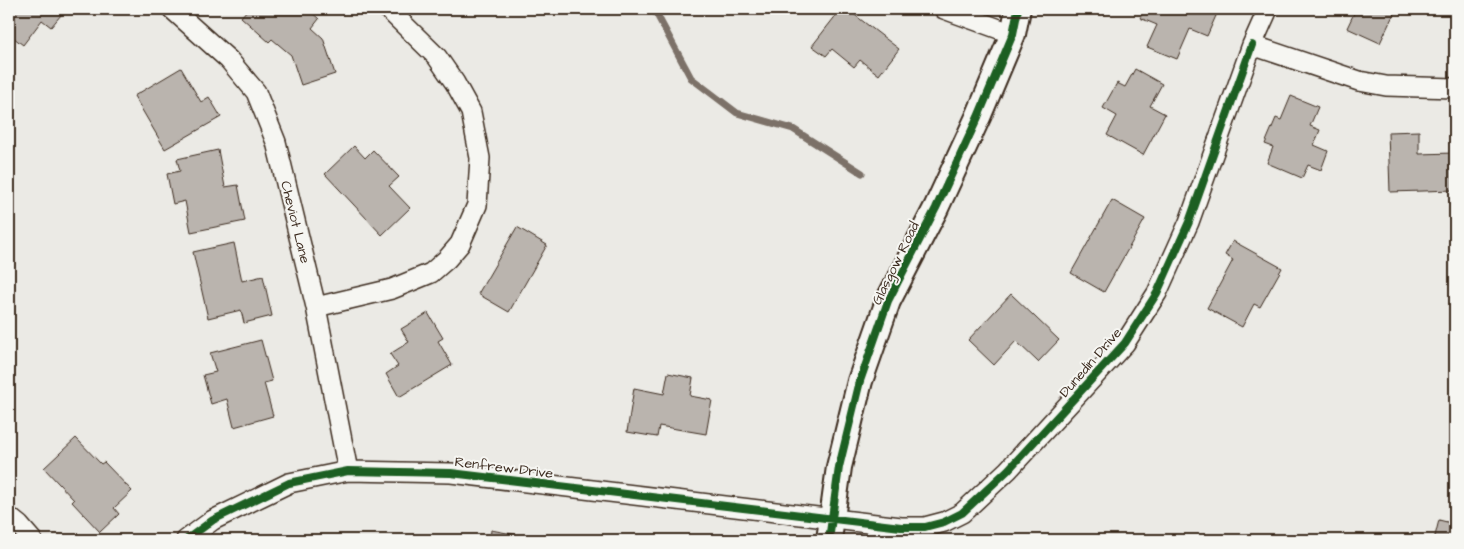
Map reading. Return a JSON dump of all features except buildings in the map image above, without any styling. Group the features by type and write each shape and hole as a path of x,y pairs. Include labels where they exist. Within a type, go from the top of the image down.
{"street":[{"path":"316,307 392,288 431,273 460,244 477,205 480,158 471,112 456,84 436,57 388,9"},
{"path":"944,9 1013,34"},
{"name":"Glasgow Road","path":"831,530 839,467 860,381 888,301 936,208 978,117 1013,34 1018,9"},
{"name":"Dunedin Drive","path":"831,530 925,527 944,522 962,513 1008,470 1125,343 1157,293 1189,222 1252,45 1268,9"},
{"name":"Cheviot Lane","path":"181,12 229,60 256,92 276,142 316,307 348,472"},
{"path":"1252,45 1386,86 1455,88"},
{"name":"Renfrew Drive","path":"186,540 213,520 288,483 348,472 451,473 831,530"},
{"path":"9,517 32,540"}],"waterway":[{"path":"654,9 691,78 737,113 793,129 862,173"}],"cycle path":[{"path":"829,540 839,467 860,381 888,301 936,208 978,117 1013,34 1018,9"},
{"path":"186,540 213,520 289,483 348,471 451,473 901,527 925,527 944,522 962,513 1008,470 1125,343 1157,293 1189,222 1252,45"}]}
